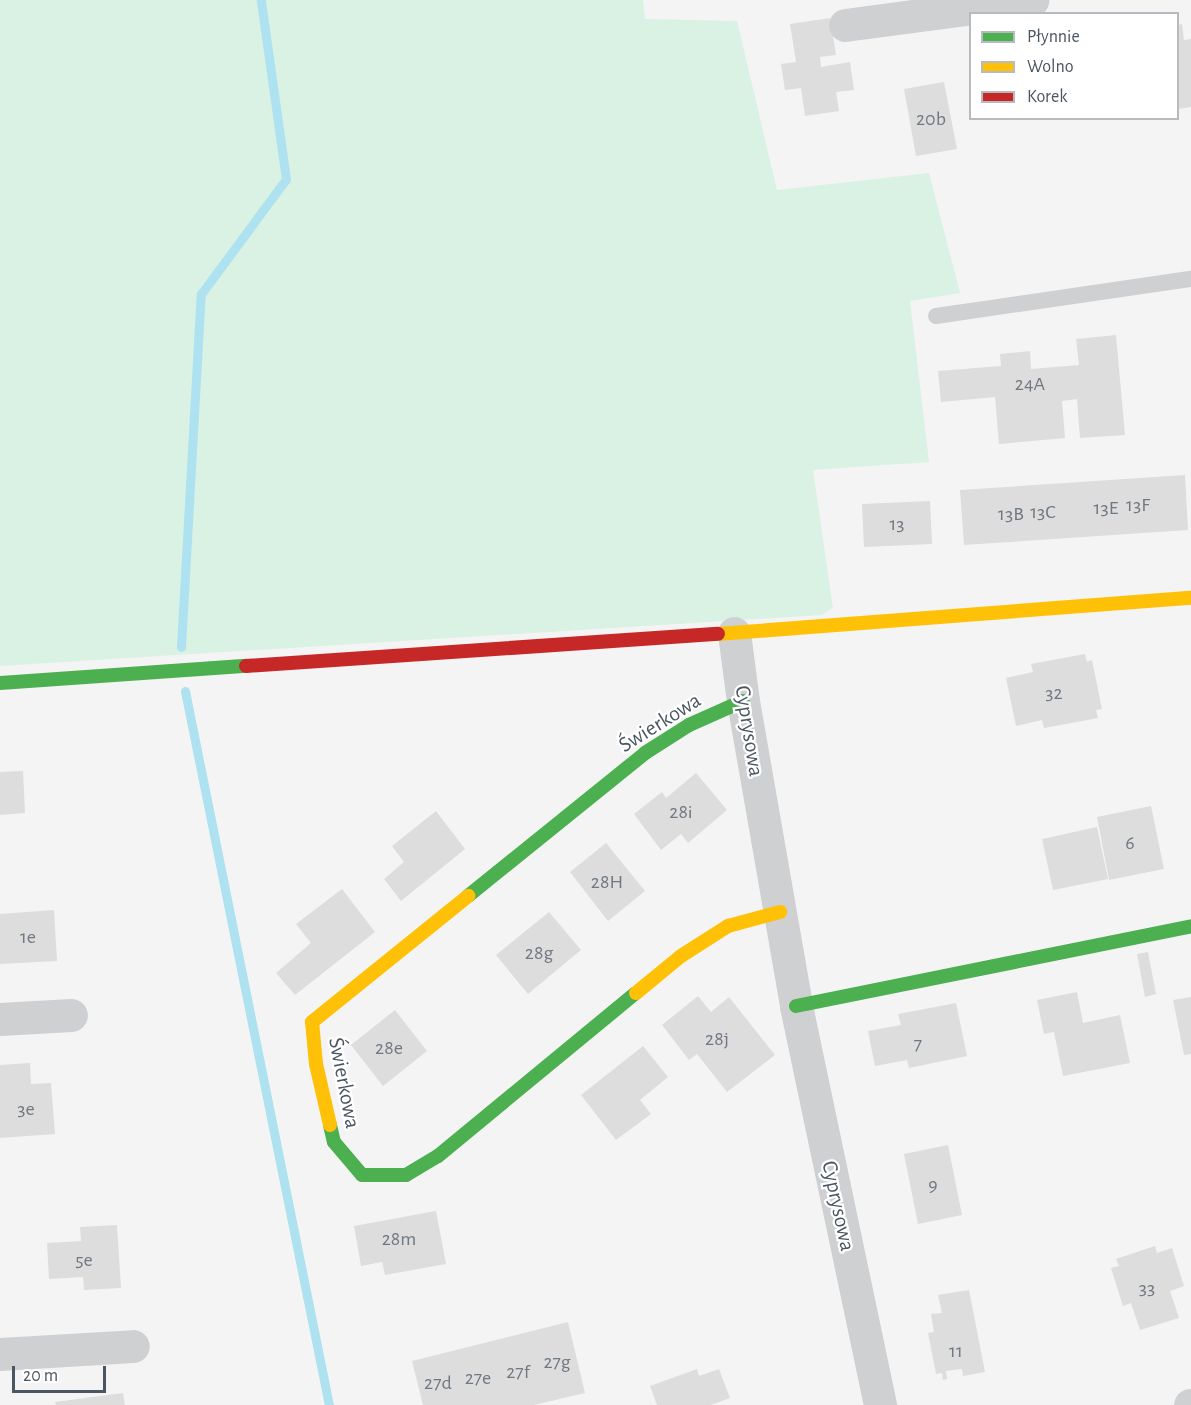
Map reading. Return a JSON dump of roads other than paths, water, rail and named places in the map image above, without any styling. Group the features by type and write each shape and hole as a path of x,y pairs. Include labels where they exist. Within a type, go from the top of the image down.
{"street":[{"path":"845,25 1032,0"},
{"path":"0,683 734,633 1191,598"},
{"name":"Cyprysowa","path":"734,633 743,701 796,1006 880,1405"},
{"name":"Świerkowa","path":"743,701 689,725 645,753 312,1022 316,1064 333,1142 362,1174 406,1175 438,1155 681,956 728,926 780,912"},
{"path":"796,1006 1191,926"},
{"path":"0,1019 71,1015"},
{"path":"0,1354 133,1346"}],"lane":[{"path":"936,316 1191,279"}],"waterway":[{"path":"181,647 201,294 286,179 261,0"},
{"path":"185,691 329,1405"}]}
